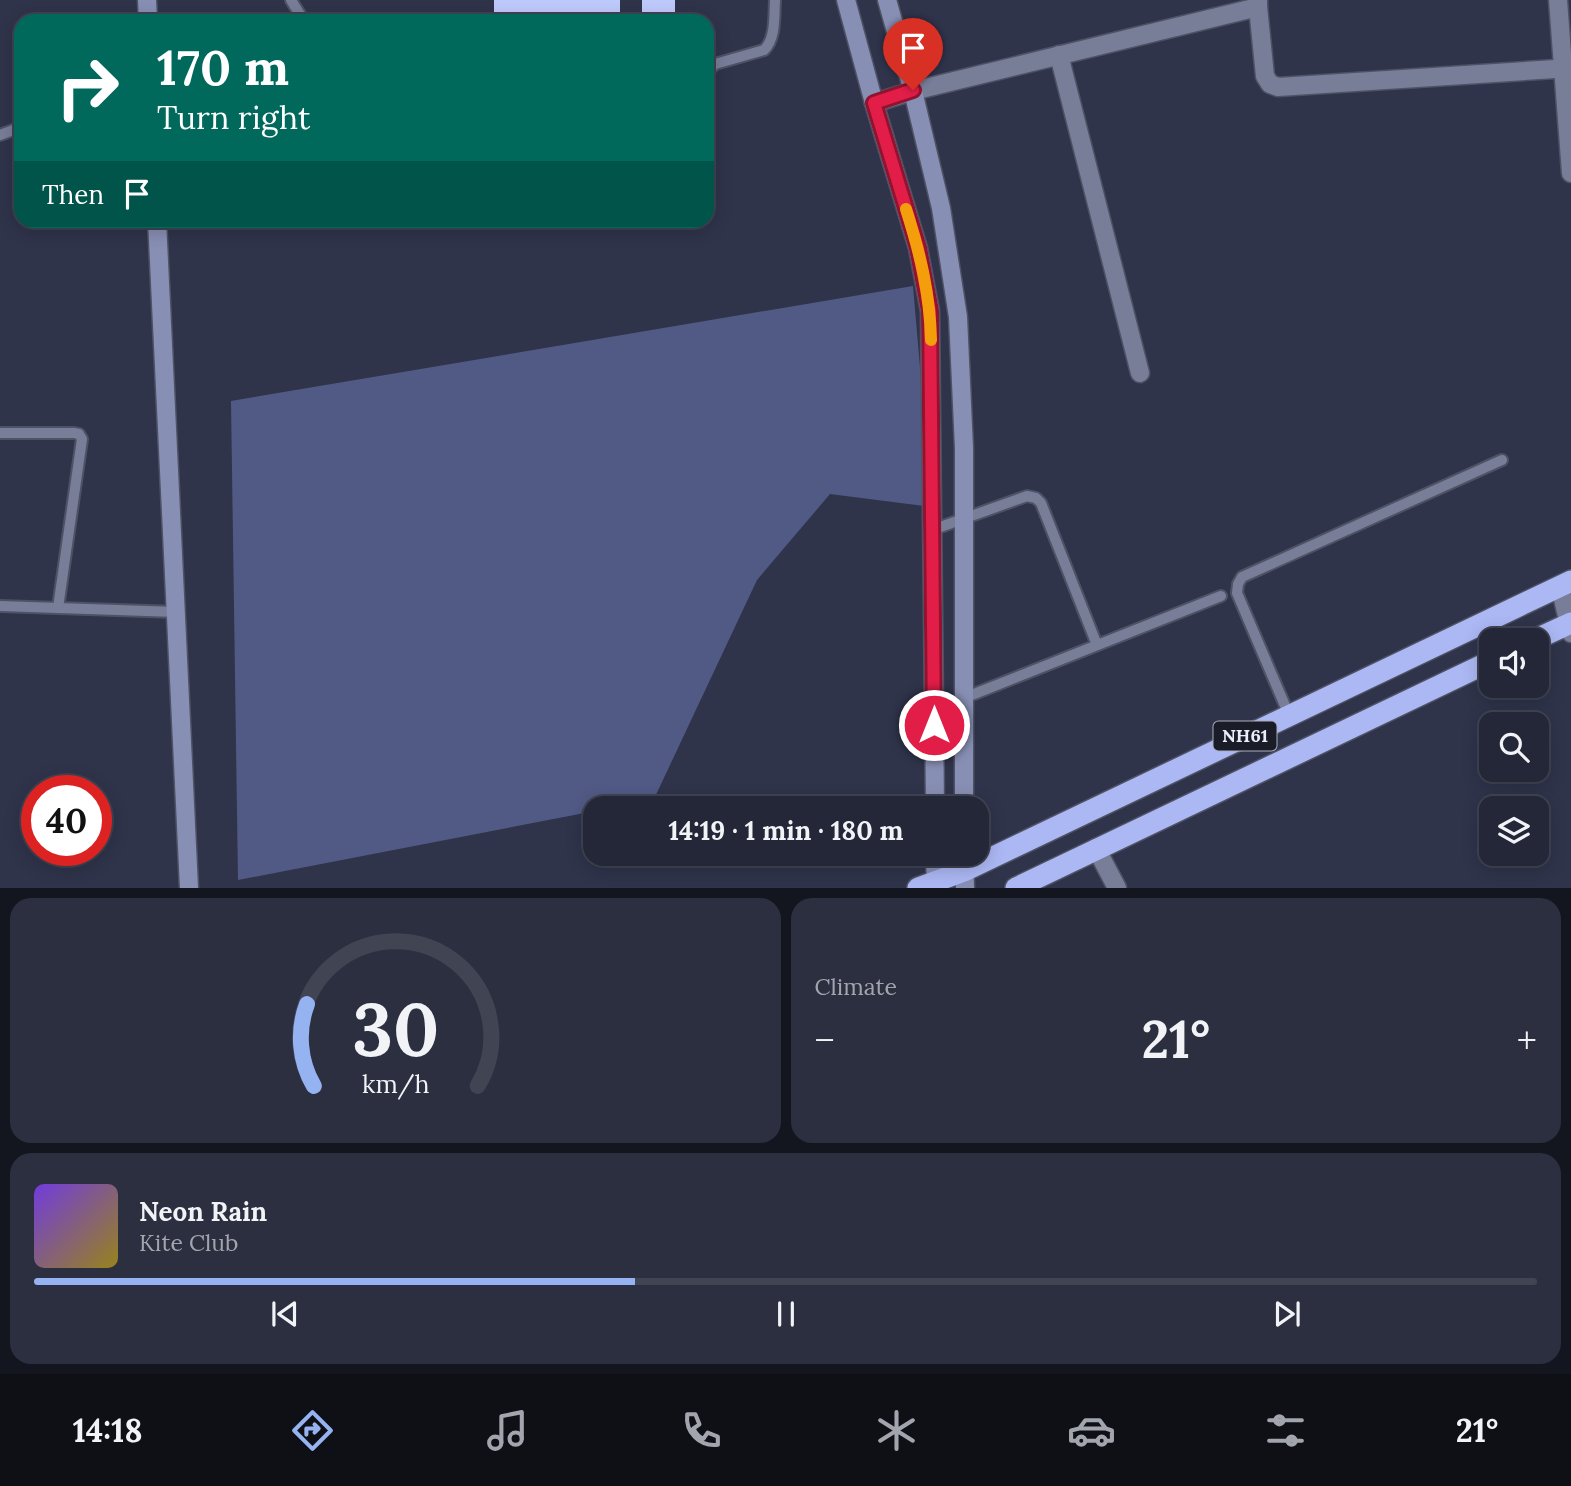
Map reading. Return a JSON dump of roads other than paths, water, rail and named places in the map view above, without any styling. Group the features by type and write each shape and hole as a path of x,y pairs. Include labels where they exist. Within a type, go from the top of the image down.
{"highway":[{"name":"NH61","path":"930,885 1565,584"},
{"path":"1549,634 1571,626"},
{"name":"NH61","path":"1016,887 1479,667"}],"street":[{"path":"846,0 918,248 930,311 935,796"},
{"path":"887,0 913,90 941,208 958,317 964,448 964,796"},
{"path":"1558,0 1567,68 1571,173"},
{"path":"874,103 913,90 1258,3 1265,76 1270,84 1278,87 1567,68"},
{"path":"1059,55 1140,373"},
{"path":"158,228 189,887"},
{"path":"1565,584 1571,626"},
{"path":"1096,848 1118,887"},
{"path":"930,885 933,866"}],"lane":[{"path":"714,65 764,50 768,46 772,37 775,0"},
{"path":"0,433 74,433 79,434 82,439 58,608"},
{"path":"1289,715 1237,593 1242,577 1502,460"},
{"path":"932,530 1027,496 1036,498 1041,503 1097,645"},
{"path":"964,698 1221,596"},
{"path":"0,606 176,612"}]}
